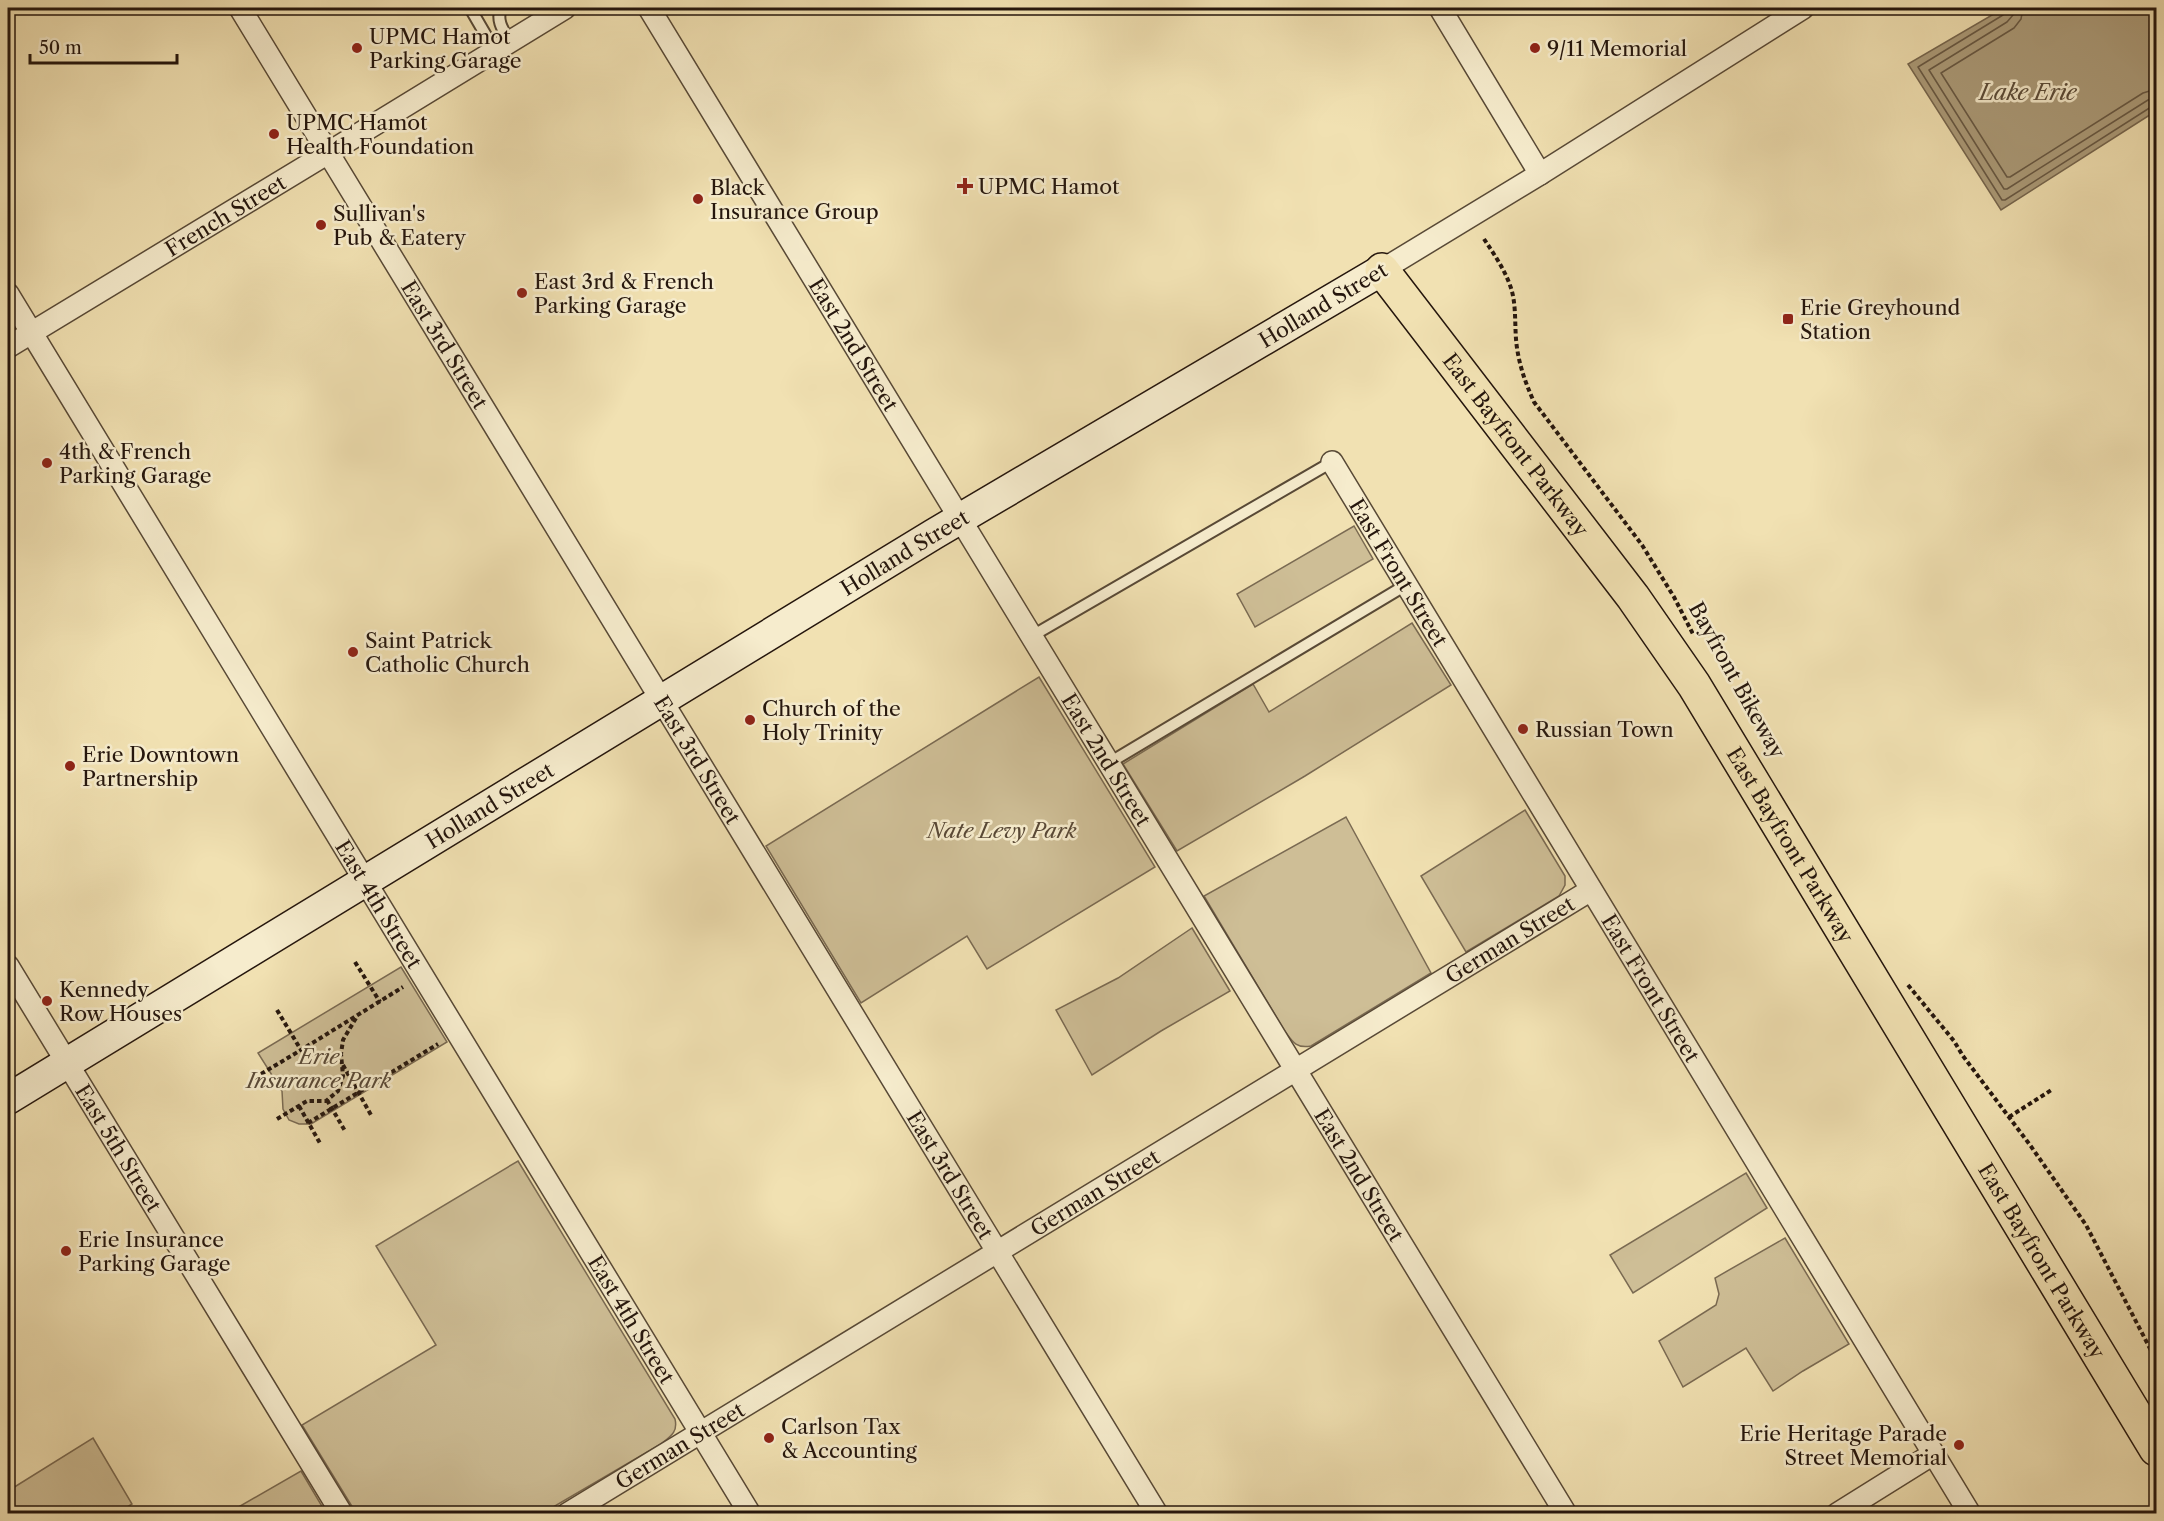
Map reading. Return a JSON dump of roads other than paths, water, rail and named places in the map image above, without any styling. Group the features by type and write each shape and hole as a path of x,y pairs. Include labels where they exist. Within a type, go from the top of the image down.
{"highway":[{"name":"East Bayfront Parkway","path":"1382,270 1634,597 1694,686 2157,1449"}],"street":[{"name":"East 3rd Street","path":"240,8 1157,1514"},
{"name":"French Street","path":"8,347 503,46 541,14 565,8"},
{"name":"East 2nd Street","path":"649,8 1566,1514"},
{"path":"1440,8 1540,174"},
{"name":"Holland Street","path":"8,1099 961,518 1382,270 1540,174 1803,8"},
{"name":"East 4th Street","path":"8,294 750,1514"},
{"name":"East Front Street","path":"1332,462 1970,1514"},
{"name":"German Street","path":"567,1514 1591,890"},
{"name":"East 5th Street","path":"8,966 342,1514"},
{"path":"1837,1514 1934,1454"}],"lane":[{"path":"470,8 503,46"},
{"path":"501,8 498,15 503,46"},
{"path":"1032,636 1332,462"},
{"path":"1109,763 1406,585"}],"water":[{"name":"Lake Erie","path":"2004,8 2156,8 2156,111 2001,210 1908,64"}],"place":[{"name":"UPMC Hamot Parking Garage","path":"357,48"},
{"name":"9/11 Memorial","path":"1535,48"},
{"name":"UPMC Hamot Health Foundation","path":"274,134"},
{"name":"UPMC Hamot","path":"965,186"},
{"name":"Black Insurance Group","path":"698,199"},
{"name":"Sullivan's Pub & Eatery","path":"321,225"},
{"name":"East 3rd & French Parking Garage","path":"522,293"},
{"name":"Erie Greyhound Station","path":"1788,319"},
{"name":"4th & French Parking Garage","path":"47,463"},
{"name":"Saint Patrick Catholic Church","path":"353,652"},
{"name":"Church of the Holy Trinity","path":"750,720"},
{"name":"Russian Town","path":"1523,729"},
{"name":"Erie Downtown Partnership","path":"70,766"},
{"name":"Kennedy Row Houses","path":"47,1001"},
{"name":"Erie Insurance Parking Garage","path":"66,1251"},
{"name":"Carlson Tax & Accounting","path":"769,1438"},
{"name":"Erie Heritage Parade Street Memorial","path":"1959,1445"}],"park label":[{"name":"Nate Levy Park","path":"1002,830"},
{"name":"Erie Insurance Park","path":"319,1068"}]}
